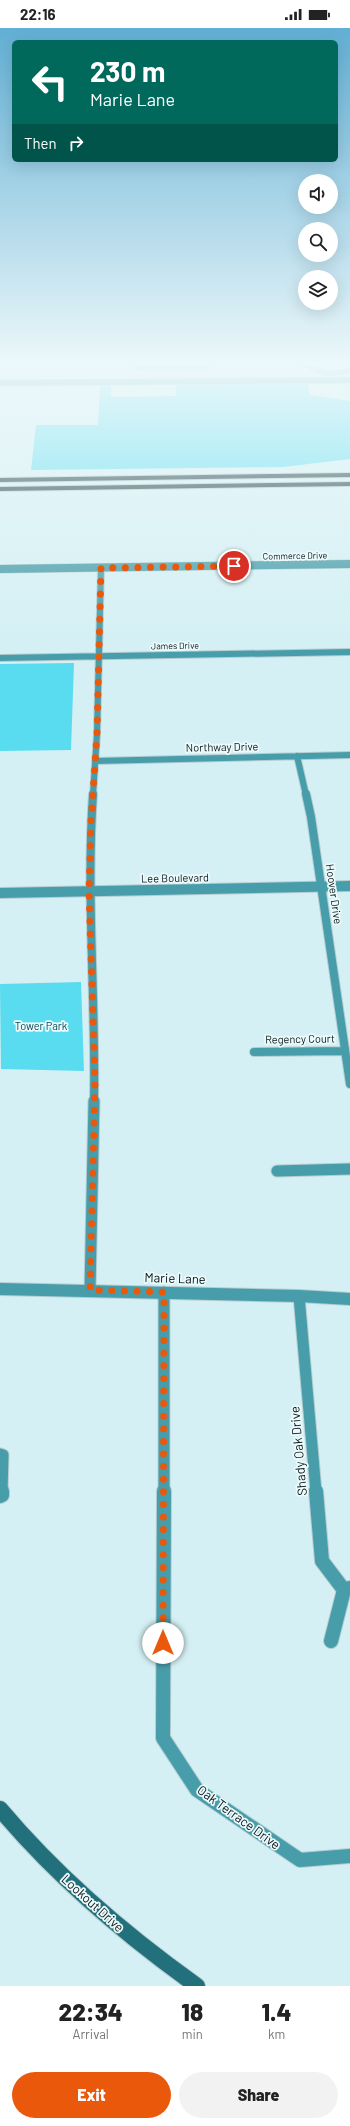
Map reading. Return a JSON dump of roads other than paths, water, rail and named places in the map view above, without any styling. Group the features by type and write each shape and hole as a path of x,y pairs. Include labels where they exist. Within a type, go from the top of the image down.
{"highway":[{"path":"0,480 322,476 350,474"},
{"path":"0,489 350,484"},
{"path":"290,485 350,487"}],"main road":[{"name":"Lookout Drive","path":"0,1809 21,1835 83,1897 155,1957 197,1986"}],"street":[{"name":"Commerce Drive","path":"0,569 350,564"},
{"path":"90,1290 95,1081 89,891 101,568"},
{"name":"James Drive","path":"0,658 350,652"},
{"name":"Northway Drive","path":"95,761 350,755"},
{"name":"Hoover Drive","path":"297,756 311,817 350,1084"},
{"name":"Lee Boulevard","path":"0,893 350,886"},
{"name":"Regency Court","path":"254,1052 345,1051"},
{"path":"277,1171 350,1169"},
{"name":"Marie Lane","path":"0,1289 164,1292 350,1299"},
{"name":"Oak Terrace Drive","path":"164,1292 163,1738 197,1790 300,1860 350,1856"},
{"name":"Shady Oak Drive","path":"299,1296 322,1561 347,1589"},
{"path":"0,1454 3,1455 2,1495 0,1496"},
{"path":"330,1641 347,1589"}],"park label":[{"name":"Tower Park","path":"41,1026"}]}
